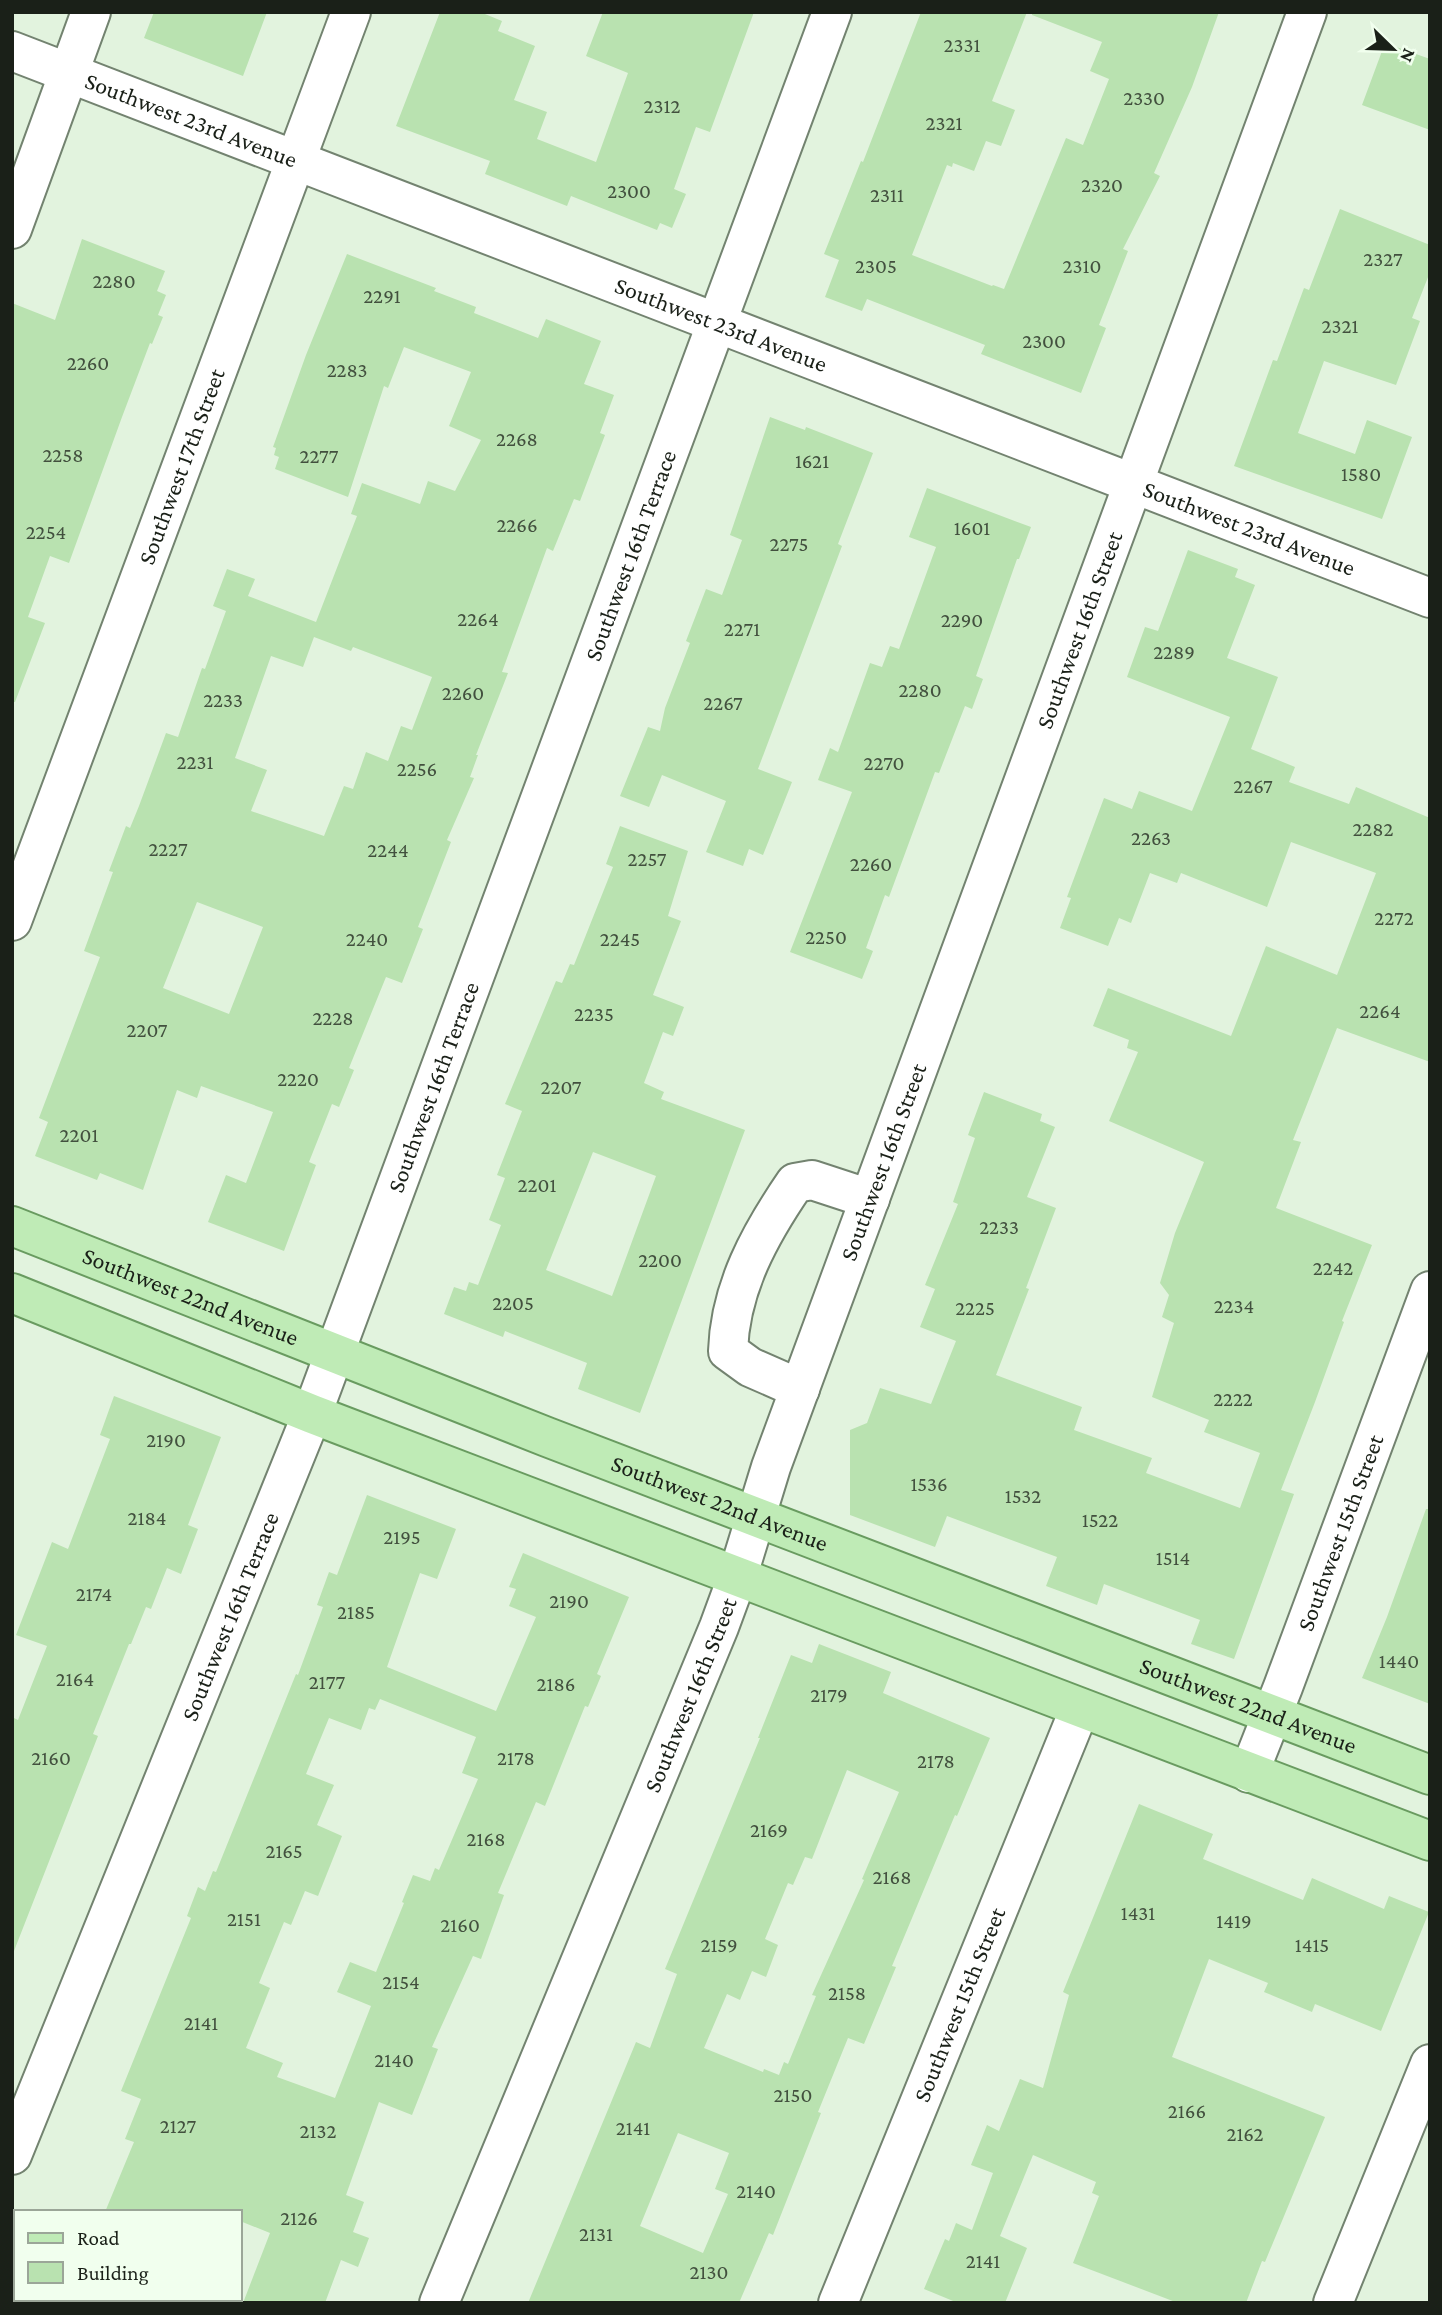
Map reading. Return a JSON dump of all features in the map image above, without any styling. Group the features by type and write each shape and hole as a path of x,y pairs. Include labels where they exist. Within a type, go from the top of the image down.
{"main road":[{"name":"Southwest 22nd Avenue","path":"12,1226 755,1518 1430,1775"},
{"path":"12,1293 312,1414 1430,1842"}],"street":[{"path":"12,229 91,12"},
{"name":"Southwest 17th Street","path":"12,921 351,12"},
{"name":"Southwest 16th Terrace","path":"12,2155 335,1354 832,12"},
{"name":"Southwest 16th Street","path":"439,2303 714,1639 737,1578 764,1487 1307,12"},
{"name":"Southwest 23rd Avenue","path":"12,51 1430,598"},
{"path":"800,1389 750,1367 728,1352 729,1323 748,1261 768,1222 795,1183 812,1180 870,1199"},
{"name":"Southwest 15th Street","path":"1249,1773 1430,1291"},
{"name":"Southwest 15th Street","path":"838,2303 1080,1708"},
{"path":"1334,2303 1430,2064"}],"building":[{"path":"154,12 267,12 243,76 144,38"},
{"path":"440,12 480,12 502,21 498,31 535,46 514,100 547,112 537,139 596,162 628,73 586,56 603,12 754,12 710,132 696,127 674,189 686,194 672,228 660,223 657,230 571,196 567,206 485,174 490,161 396,126"},
{"path":"921,12 1027,12 992,101 1015,110 1001,146 986,141 974,171 953,163 952,167 947,165 912,255 1004,289 1066,138 1083,145 1109,79 1090,71 1102,42 1032,15 1032,12 1219,12 1192,87 1154,173 1160,176 1123,249 1128,251 1099,325 1106,328 1081,393 981,354 985,345 867,299 862,311 825,297 839,260 824,254"},
{"path":"1385,43 1430,59 1430,130 1362,105"},
{"path":"1340,209 1430,245 1430,272 1412,318 1420,321 1396,385 1324,361 1298,433 1355,454 1367,420 1412,437 1382,519 1234,466 1273,360 1277,361 1304,288 1309,290"},
{"path":"82,239 165,271 157,291 166,295 158,315 163,317 152,344 150,343 69,563 50,556 28,617 45,623 15,702 12,702 12,303 55,320"},
{"path":"347,254 436,288 434,291 476,307 474,313 538,338 546,319 601,341 584,384 614,395 600,433 605,435 580,501 574,499 553,551 547,548 502,672 508,673 476,755 470,777 474,778 447,840 451,842 418,927 423,929 402,983 386,977 349,1068 354,1070 339,1107 332,1104 309,1162 316,1165 284,1251 208,1222 226,1175 246,1183 273,1112 201,1086 197,1098 177,1090 143,1190 100,1173 97,1180 35,1156 48,1122 39,1118 100,957 84,951 113,872 109,871 126,826 130,828 166,733 178,737 202,668 205,669 226,611 213,606 227,569 255,579 248,596 316,622 357,516 351,514 362,483 420,504 428,481 455,491 481,440 449,426 471,372 404,347 388,388 384,386 348,497 275,469 279,457 274,455 276,448 273,447 306,355","holes":["314,637 351,651 353,647 432,677 412,730 401,726 388,761 366,752 353,789 344,786 324,836 251,811 267,770 235,758 271,656 303,667","197,902 263,927 229,1014 163,988"]},
{"path":"770,417 805,430 806,427 873,453 838,544 842,546 758,769 792,782 763,855 749,849 743,866 706,852 726,801 662,775 649,807 620,796 648,727 660,731 665,708 690,643 686,641 706,589 722,595 742,540 730,535"},
{"path":"927,488 1031,527 976,676 983,679 972,709 965,706 939,773 935,772 889,897 885,895 866,948 873,951 862,979 790,952 852,792 818,780 830,748 838,752 870,663 882,667 890,646 899,649 936,547 909,537"},
{"path":"1188,550 1238,569 1235,577 1255,585 1227,658 1278,677 1251,749 1295,767 1289,782 1349,804 1356,787 1430,818 1430,1062 1337,1028 1293,1140 1301,1142 1276,1208 1372,1245 1281,1490 1294,1494 1234,1659 1191,1644 1200,1620 1104,1584 1097,1605 1046,1586 1057,1557 947,1516 935,1547 850,1515 850,1430 867,1423 880,1388 931,1404 956,1341 920,1327 935,1289 925,1285 958,1204 953,1202 975,1138 968,1135 984,1092 1042,1114 1040,1121 1055,1127 1027,1197 1056,1208 996,1375 1082,1407 1074,1430 1152,1458 1146,1473 1240,1508 1260,1453 1204,1432 1209,1420 1152,1397 1174,1323 1162,1317 1169,1295 1160,1283 1175,1233 1204,1162 1109,1121 1138,1052 1127,1048 1129,1040 1093,1026 1108,988 1231,1036 1266,946 1337,975 1376,873 1291,842 1267,907 1181,873 1177,883 1150,873 1131,923 1119,918 1108,946 1060,928 1071,898 1067,897 1104,798 1132,809 1139,791 1192,811 1230,717 1127,677 1145,627 1158,631"},
{"path":"620,826 688,851 668,916 681,921 653,995 684,1007 673,1036 663,1032 644,1083 664,1092 661,1099 745,1130 640,1413 578,1389 587,1363 505,1331 503,1337 444,1314 454,1287 466,1291 469,1282 478,1285 501,1225 489,1220 505,1178 497,1175 522,1111 505,1104 556,981 562,983 570,964 574,965 613,867 606,864","holes":["593,1152 656,1176 612,1296 546,1270"]},
{"path":"114,1396 221,1437 188,1525 198,1529 181,1574 167,1568 151,1609 146,1607 129,1644 93,1734 98,1736 14,1951 12,1717 18,1720 47,1646 16,1635 52,1542 68,1549 110,1439 100,1435"},
{"path":"367,1495 456,1529 437,1579 420,1573 387,1667 496,1711 536,1617 509,1606 516,1589 509,1587 523,1553 629,1597 597,1674 601,1676 588,1707 585,1706 545,1806 536,1802 498,1893 504,1895 481,1959 473,1956 432,2047 438,2049 412,2115 379,2102 346,2195 364,2202 353,2232 369,2238 358,2267 341,2260 325,2303 243,2303 270,2233 242,2222 242,2210 106,2210 134,2142 125,2139 141,2099 121,2091 191,1918 187,1916 198,1887 205,1891 213,1871 216,1872 296,1674 298,1675 323,1607 317,1605 329,1572 337,1575","holes":["380,1699 476,1737 462,1773 478,1779 439,1870 435,1868 430,1881 413,1875 376,1972 350,1962 337,1992 371,2006 335,2098 277,2077 283,2063 246,2048 270,1988 259,1983 284,1922 291,1925 305,1891 318,1896 342,1836 317,1825 334,1785 306,1774 329,1718 361,1730 369,1708 375,1710"]},
{"path":"1426,1509 1430,1509 1430,1704 1362,1678"},
{"path":"819,1644 891,1672 883,1693 990,1738 892,1966 896,1967 864,2044 848,2038 773,2235 769,2233 739,2303 528,2303 636,2042 650,2048 677,1974 665,1969 760,1738 791,1655 812,1663","holes":["847,1770 899,1792 862,1879 864,1880 812,1995 816,1996 788,2064 784,2062 779,2075 764,2069 763,2072 704,2048 727,1994 740,2000 752,1971 766,1977 778,1945 765,1939 788,1883 793,1885 805,1857 812,1859","678,2133 729,2153 715,2189 728,2194 703,2253 640,2226"]},
{"path":"1139,1804 1213,1834 1203,1859 1303,1900 1312,1878 1384,1909 1389,1896 1429,1912 1381,2031 1315,2004 1312,2012 1264,1992 1268,1983 1209,1959 1172,2057 1325,2117 1246,2303 1178,2303 1073,2263 1099,2196 1092,2193 1096,2182 1033,2155 1000,2236 1027,2248 1005,2303 958,2303 924,2289 945,2239 949,2241 956,2223 972,2230 993,2173 971,2165 987,2125 999,2131 1020,2079 1043,2088 1069,1995 1063,1992"}]}
